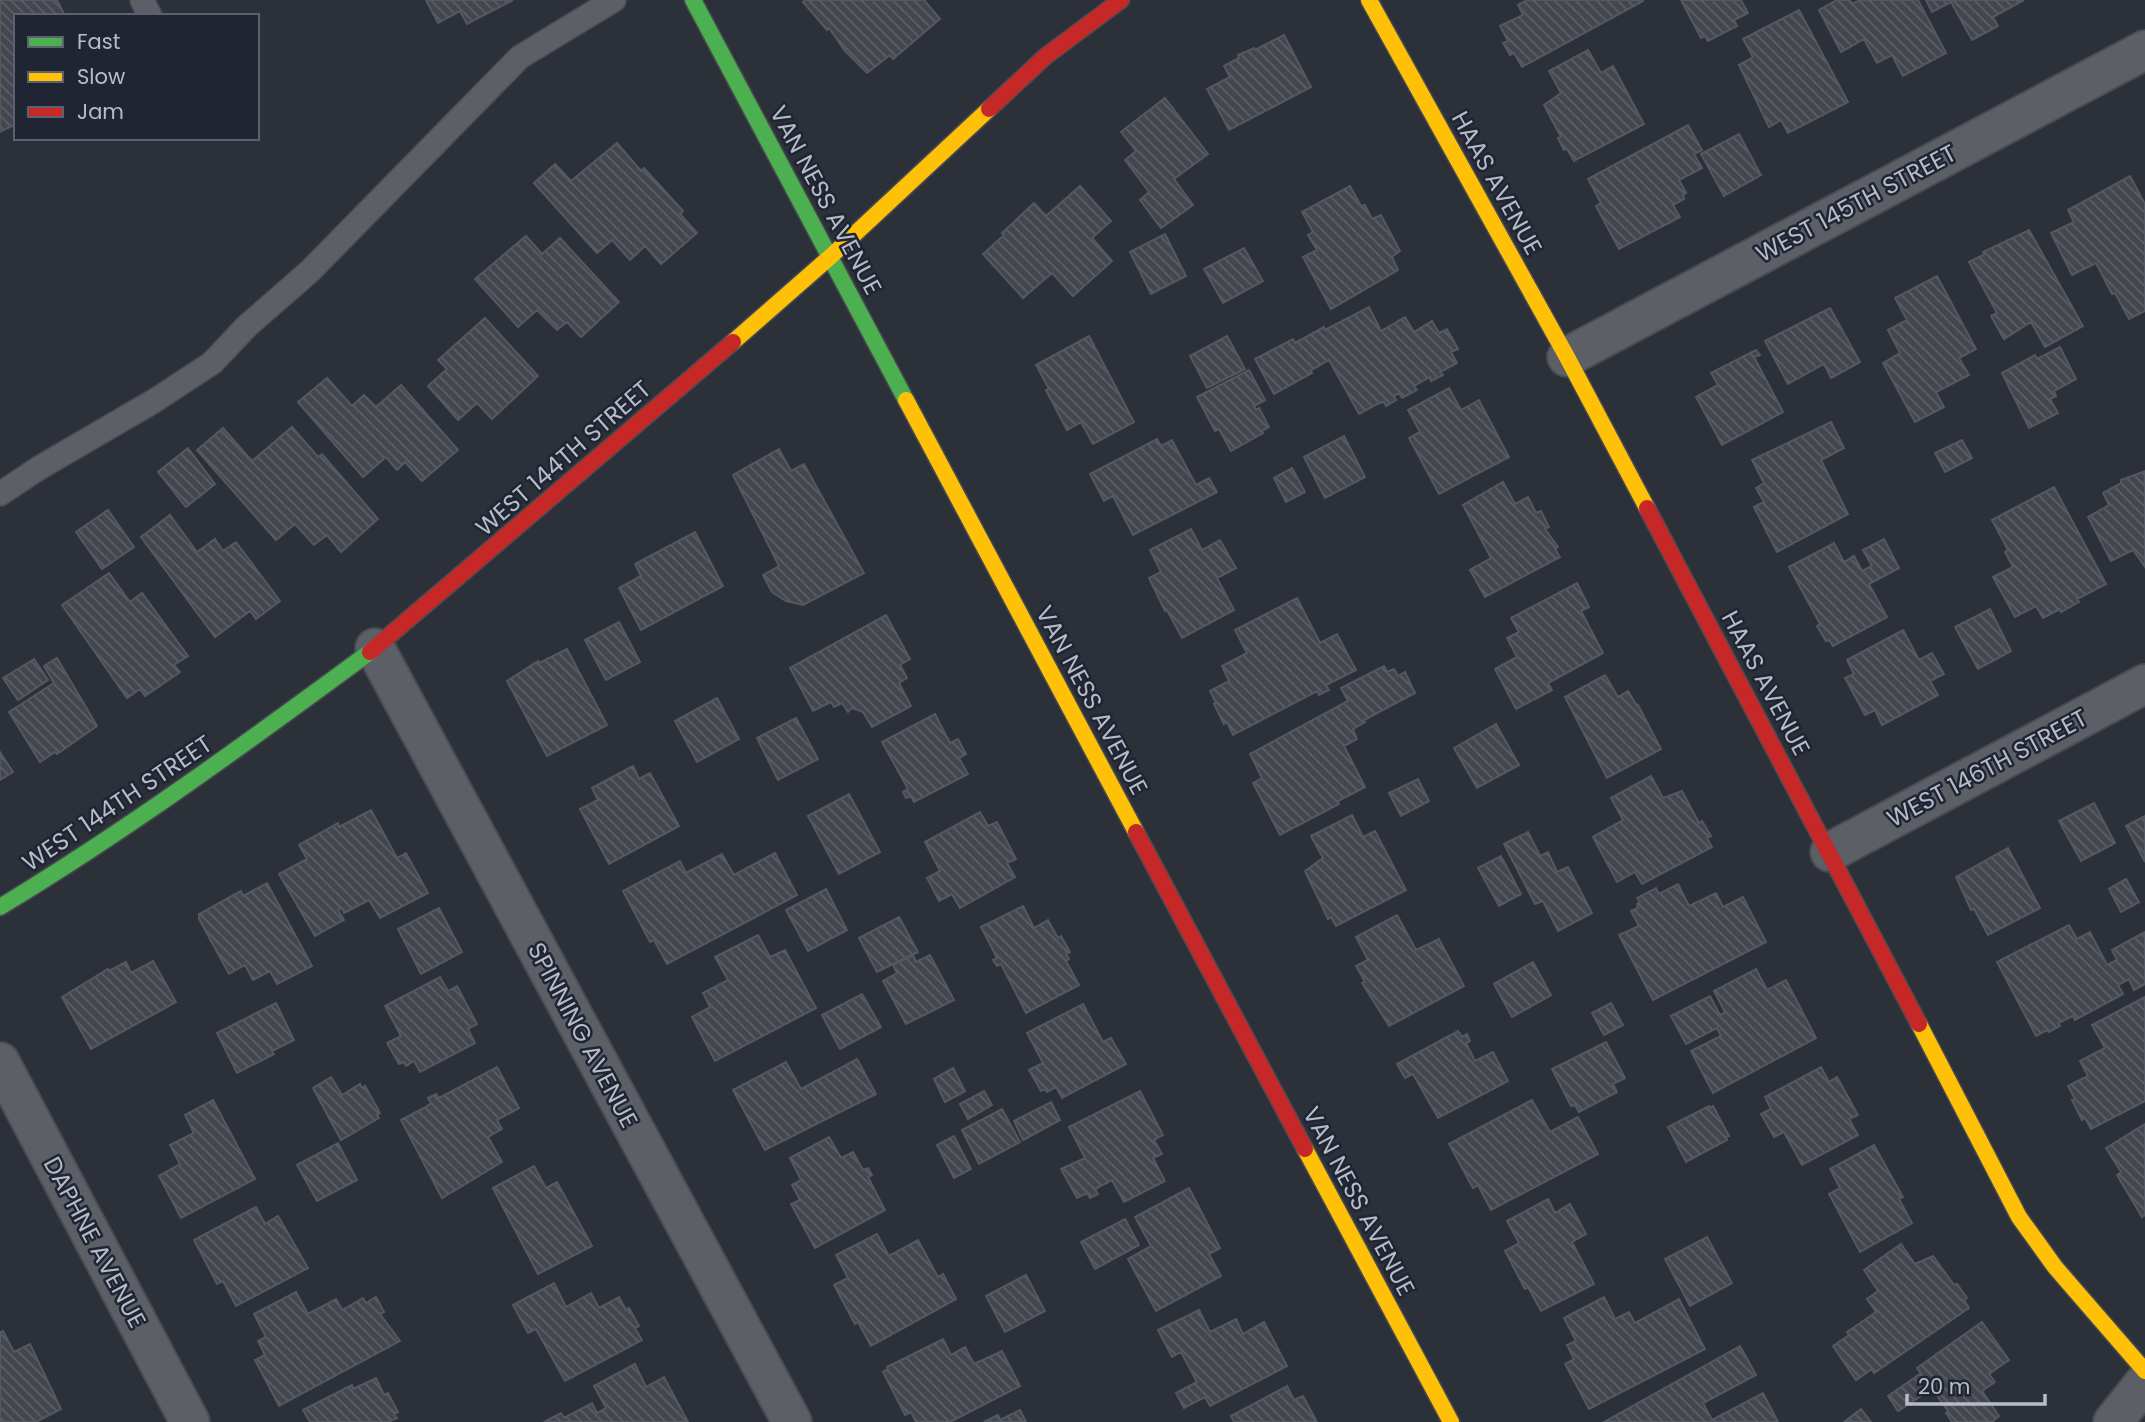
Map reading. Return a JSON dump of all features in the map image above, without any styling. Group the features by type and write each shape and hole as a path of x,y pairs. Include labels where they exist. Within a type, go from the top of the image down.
{"street":[{"name":"VAN NESS AVENUE","path":"693,0 1451,1422"},
{"name":"WEST 144TH STREET","path":"0,907 78,860 217,765 375,648 830,257 1046,56 1121,0"},
{"name":"HAAS AVENUE","path":"1369,0 1567,357 1830,852 2019,1217 2055,1267 2145,1371"},
{"name":"WEST 145TH STREET","path":"1567,357 2145,50"},
{"name":"SPINNING AVENUE","path":"375,648 792,1422"},
{"name":"WEST 146TH STREET","path":"1830,852 2145,684"},
{"name":"DAPHNE AVENUE","path":"0,1062 190,1422"},
{"path":"2113,1422 2145,1382"}],"lane":[{"path":"0,494 212,363 247,326 310,271 520,57 614,0"}],"building":[{"path":"0,0 57,0 64,14 14,14 14,125 0,132"},
{"path":"426,0 513,0 467,24 460,11 438,23"},
{"path":"924,0 940,19 893,59 890,55 867,73 803,2"},
{"path":"1527,0 1643,1 1522,67 1514,53 1510,55 1503,43 1508,41 1500,26 1523,15 1518,5"},
{"path":"1681,0 1741,0 1748,13 1734,20 1737,26 1708,41 1705,36 1701,38"},
{"path":"1837,0 1850,0 1852,4 1860,0 1918,0 1946,53 1903,76 1892,55 1877,63 1864,39 1841,52 1819,10"},
{"path":"1926,0 2024,0 1993,17 1998,26 1972,40 1951,2 1932,12"},
{"path":"1799,10 1848,102 1788,133 1781,120 1769,127 1739,65 1753,57 1743,39"},
{"path":"1284,35 1311,87 1229,130 1207,89 1230,77 1224,66 1239,58 1238,55 1254,48 1255,50"},
{"path":"1588,50 1601,73 1613,66 1644,124 1574,161 1567,149 1564,150 1558,138 1561,137 1544,105 1561,93 1549,71"},
{"path":"1165,98 1208,154 1174,179 1193,205 1161,228 1140,200 1149,192 1125,160 1136,151 1121,132"},
{"path":"1688,125 1702,150 1694,154 1702,168 1679,180 1686,193 1683,195 1684,199 1673,205 1680,217 1619,249 1596,206 1601,203 1588,179"},
{"path":"1739,134 1761,175 1724,196 1701,154"},
{"path":"617,143 641,171 644,168 683,211 680,214 697,233 661,264 645,246 630,260 612,240 597,253 534,183 555,164 571,181"},
{"path":"2130,176 2145,204 2145,311 2129,319 2096,263 2072,275 2051,233 2074,222 2068,210"},
{"path":"1080,186 1111,221 1092,238 1112,261 1073,296 1052,273 1023,298 983,254 1034,203 1046,216"},
{"path":"1350,186 1372,219 1381,215 1400,251 1392,257 1398,270 1331,309 1303,257 1317,250 1308,235 1313,232 1302,212"},
{"path":"2029,230 2083,326 2045,347 2031,322 2004,339 1991,316 1997,313 1969,262 1985,254 1983,252"},
{"path":"1165,234 1186,276 1151,294 1130,252"},
{"path":"526,236 542,254 560,238 619,302 581,337 567,322 557,330 537,310 518,327 475,279"},
{"path":"1244,248 1263,281 1223,303 1204,269"},
{"path":"1937,276 1976,349 1959,358 1969,375 1936,392 1944,407 1915,422 1883,363 1900,353 1888,330 1907,320 1895,298"},
{"path":"1369,307 1381,331 1405,317 1414,332 1432,321 1439,333 1447,329 1458,349 1451,352 1457,363 1440,372 1443,375 1431,381 1430,377 1414,386 1417,390 1402,398 1399,393 1394,396 1396,400 1386,406 1384,402 1379,403 1359,414 1329,360 1310,371 1312,373 1274,394 1255,359 1293,339 1295,343 1324,327 1325,330"},
{"path":"1830,308 1860,362 1831,378 1824,364 1788,384 1765,341"},
{"path":"485,318 538,376 492,419 477,403 458,420 428,386 447,369 438,360"},
{"path":"1089,336 1134,422 1093,444 1081,422 1067,430 1036,365"},
{"path":"1227,336 1245,369 1207,388 1190,356"},
{"path":"2060,347 2076,379 2054,391 2056,396 2050,399 2058,413 2029,428 2002,373 2035,355 2037,359"},
{"path":"1756,350 1760,355 1754,357 1783,412 1722,445 1696,397 1718,385 1711,373"},
{"path":"1249,370 1265,400 1254,406 1256,410 1259,408 1269,427 1231,451 1219,429 1215,431 1197,397"},
{"path":"327,378 352,406 364,395 376,407 401,385 458,450 422,481 405,462 397,470 386,457 363,477 298,402"},
{"path":"1449,388 1461,410 1479,400 1509,457 1439,494 1409,438 1420,432 1408,410"},
{"path":"1831,422 1844,448 1821,460 1848,514 1777,552 1754,507 1764,502 1756,488 1764,483 1752,460"},
{"path":"292,427 318,457 322,454 378,519 341,552 327,535 314,545 295,524 276,540 197,450 223,428 252,461"},
{"path":"1344,436 1365,477 1325,498 1304,457"},
{"path":"1157,439 1161,446 1172,440 1196,485 1209,478 1217,492 1133,535 1113,496 1104,501 1090,474"},
{"path":"1962,440 1972,458 1945,472 1935,453"},
{"path":"188,448 215,484 186,507 158,472"},
{"path":"779,449 791,471 804,464 864,573 803,605 786,601 772,592 763,575 779,566 733,475"},
{"path":"1292,468 1305,492 1286,502 1274,478"},
{"path":"2145,471 2145,567 2133,550 2111,561 2088,517 2109,505 2103,493 2121,483 2121,480"},
{"path":"1503,482 1515,504 1528,497 1536,513 1541,511 1549,527 1545,529 1558,547 1555,549 1560,557 1485,597 1470,570 1491,558 1463,505"},
{"path":"2054,487 2106,584 2077,599 2079,602 2061,612 2060,609 2043,618 2036,606 2015,617 1993,577 2013,567 2005,552 2008,550 1992,520"},
{"path":"108,510 134,547 102,569 76,532"},
{"path":"170,515 197,552 215,539 223,551 236,542 280,601 256,619 250,611 215,637 141,537"},
{"path":"1191,529 1202,550 1220,540 1236,568 1217,578 1234,610 1182,638 1149,578 1161,572 1150,550"},
{"path":"695,532 723,586 641,630 619,588 641,576 635,564"},
{"path":"1884,539 1899,568 1869,584 1887,617 1833,646 1829,640 1826,641 1817,626 1820,624 1789,567 1834,543 1844,562 1854,556 1862,571 1872,566 1863,550"},
{"path":"109,573 130,602 142,593 188,656 174,665 180,672 145,696 140,689 127,698 62,605"},
{"path":"1577,583 1589,607 1581,611 1603,653 1548,683 1552,690 1516,709 1495,669 1517,657 1507,638 1519,632 1511,618"},
{"path":"1297,598 1320,643 1337,634 1356,670 1326,685 1329,690 1319,695 1317,691 1233,735 1227,722 1224,724 1210,691 1229,681 1222,666 1247,653 1235,630"},
{"path":"1990,609 2011,651 1978,669 1955,627"},
{"path":"886,615 910,659 900,665 907,678 899,683 911,706 872,727 863,712 852,708 848,712 842,703 834,707 831,702 813,711 790,668"},
{"path":"619,622 640,662 606,680 585,640"},
{"path":"1903,630 1919,660 1932,653 1944,674 1930,681 1938,695 1882,725 1875,710 1865,715 1845,678 1854,674 1847,660"},
{"path":"567,649 607,725 547,756 507,681 538,661 539,663"},
{"path":"57,658 97,726 57,754 55,752 40,762 9,712 54,683 44,666"},
{"path":"34,659 48,680 18,700 3,678"},
{"path":"1384,666 1387,672 1394,669 1398,676 1405,672 1415,693 1364,720 1365,722 1353,729 1357,739 1344,746 1365,787 1280,835 1253,783 1262,778 1250,754 1348,701 1341,688"},
{"path":"1605,675 1618,697 1628,691 1661,749 1607,778 1565,697"},
{"path":"717,698 739,739 697,762 675,721"},
{"path":"935,714 950,743 958,739 966,754 959,758 968,774 914,802 911,796 906,798 903,792 908,789 882,742"},
{"path":"796,718 818,759 778,780 757,738"},
{"path":"1496,724 1519,765 1477,788 1454,748"},
{"path":"0,752 13,772 0,780"},
{"path":"633,766 639,779 650,773 679,826 609,864 580,809 598,800 592,788"},
{"path":"1651,776 1663,798 1682,791 1699,823 1702,821 1711,836 1707,838 1712,847 1642,884 1635,872 1617,882 1593,837 1623,820 1611,798"},
{"path":"1418,779 1429,801 1401,816 1389,793"},
{"path":"849,794 880,852 839,874 808,816"},
{"path":"2094,803 2115,843 2081,861 2059,821"},
{"path":"371,810 397,858 406,853 428,893 380,918 369,900 344,913 342,908 338,910 344,920 315,936 279,874 307,859 299,845 338,823 339,827"},
{"path":"980,812 988,826 997,822 1016,859 1007,863 1015,877 960,908 952,894 939,901 927,878 940,871 925,842"},
{"path":"1352,815 1363,837 1375,831 1406,890 1336,926 1331,917 1328,919 1305,871 1323,858 1311,836"},
{"path":"2145,816 2145,862 2126,826"},
{"path":"1528,832 1540,856 1548,852 1557,872 1568,867 1592,913 1558,931 1543,901 1535,904 1504,844"},
{"path":"2008,848 2040,908 1988,935 1974,909 1971,910 1956,877"},
{"path":"775,853 797,895 667,964 654,940 650,942 623,891 680,861 686,873 722,854 734,875"},
{"path":"1501,856 1521,894 1499,906 1478,868"},
{"path":"2126,879 2139,902 2121,912 2109,889"},
{"path":"267,883 312,966 277,984 270,971 253,980 245,965 229,974 199,919 199,914 241,891 243,896"},
{"path":"1678,884 1689,906 1716,893 1723,907 1743,897 1766,942 1653,1000 1619,935 1639,926 1631,911 1638,908 1637,904 1640,902 1637,898 1656,888 1659,894"},
{"path":"826,889 847,930 808,951 786,910"},
{"path":"1023,906 1034,928 1048,920 1058,938 1061,936 1070,952 1066,954 1069,959 1066,961 1079,985 1026,1013 1001,964 997,966 993,960 997,958 981,927"},
{"path":"439,908 462,952 421,974 398,929"},
{"path":"1397,915 1416,950 1439,939 1464,986 1389,1026 1362,983 1365,982 1356,966 1368,960 1356,937"},
{"path":"899,917 918,952 877,972 859,938"},
{"path":"2069,925 2077,939 2090,932 2107,965 2117,960 2112,950 2145,932 2145,984 2134,990 2129,979 2118,985 2123,994 2075,1020 2073,1016 2058,1023 2060,1026 2049,1032 2047,1030 2036,1036 1997,962"},
{"path":"758,935 770,957 785,950 816,1008 715,1061 692,1017 710,1007 703,993 728,980 715,957"},
{"path":"913,955 916,962 930,955 954,1000 906,1024 883,981 897,973 893,965"},
{"path":"153,961 176,1002 91,1049 62,997 108,969 109,971 126,962 131,973"},
{"path":"1533,962 1551,995 1512,1017 1494,984"},
{"path":"1756,969 1767,990 1786,980 1816,1038 1713,1093 1691,1051 1721,1036 1717,1028 1686,1044 1671,1016 1710,996 1720,1015 1725,1012 1714,991"},
{"path":"440,977 448,991 457,986 477,1024 468,1029 475,1043 420,1072 414,1061 406,1066 404,1062 399,1064 387,1043 401,1036 385,1006"},
{"path":"862,994 881,1027 840,1049 822,1015"},
{"path":"2145,997 2145,1101 2091,1129 2085,1118 2082,1120 2068,1086 2088,1076 2080,1061 2105,1048 2092,1025"},
{"path":"276,1003 294,1040 237,1073 217,1033"},
{"path":"1611,1003 1623,1025 1604,1035 1592,1013"},
{"path":"1083,1004 1103,1042 1111,1038 1126,1064 1062,1098 1056,1087 1047,1092 1045,1089 1041,1091 1029,1070 1043,1063 1027,1033"},
{"path":"1458,1031 1462,1037 1467,1034 1470,1041 1466,1043 1475,1061 1493,1052 1508,1081 1438,1118 1413,1074 1405,1078 1397,1064"},
{"path":"1606,1042 1625,1078 1613,1084 1617,1092 1579,1112 1575,1105 1571,1106 1552,1069"},
{"path":"857,1059 876,1094 765,1150 733,1090 786,1062 801,1089"},
{"path":"497,1067 519,1108 497,1120 502,1129 488,1137 502,1162 442,1198 401,1120 431,1103 428,1098 436,1094 439,1098"},
{"path":"1821,1067 1829,1082 1837,1077 1858,1115 1849,1119 1858,1135 1802,1165 1784,1132 1774,1137 1761,1114 1771,1109 1765,1097"},
{"path":"953,1068 965,1091 945,1102 934,1079"},
{"path":"331,1077 342,1095 360,1084 362,1088 365,1086 380,1113 377,1115 379,1118 341,1140 313,1088"},
{"path":"984,1091 992,1105 968,1119 960,1104"},
{"path":"1140,1091 1163,1135 1154,1140 1162,1154 1153,1158 1165,1181 1124,1202 1112,1180 1095,1189 1098,1194 1090,1198 1087,1193 1077,1198 1061,1169 1085,1158 1069,1127"},
{"path":"213,1100 255,1179 181,1218 159,1176 180,1164 170,1145 194,1133 185,1115"},
{"path":"1532,1100 1550,1132 1578,1117 1598,1154 1491,1210 1478,1185 1473,1188 1449,1144"},
{"path":"1051,1102 1060,1120 1023,1140 1014,1121"},
{"path":"1713,1106 1729,1136 1726,1137 1727,1140 1686,1162 1668,1127"},
{"path":"1002,1109 1020,1142 979,1164 962,1130"},
{"path":"2145,1124 2145,1215 2142,1217 2117,1175 2121,1172 2106,1148"},
{"path":"954,1136 971,1169 954,1178 937,1145"},
{"path":"829,1137 841,1158 853,1152 863,1170 868,1168 872,1175 868,1177 885,1210 815,1248 791,1204 800,1200 792,1185 801,1180 790,1158"},
{"path":"338,1143 357,1180 317,1201 297,1165"},
{"path":"1874,1145 1903,1197 1899,1199 1912,1223 1860,1252 1829,1194 1840,1188 1830,1169"},
{"path":"534,1166 546,1188 557,1182 592,1246 538,1274 493,1188"},
{"path":"1189,1188 1220,1248 1209,1254 1221,1276 1156,1311 1128,1259 1151,1246 1135,1217"},
{"path":"1548,1199 1555,1213 1570,1204 1586,1234 1572,1242 1594,1284 1541,1311 1528,1287 1525,1289 1505,1251 1519,1243 1507,1221"},
{"path":"256,1207 265,1224 278,1216 308,1268 236,1306 223,1281 217,1284 194,1240"},
{"path":"1125,1219 1139,1245 1095,1269 1081,1242"},
{"path":"877,1234 889,1256 918,1240 938,1277 943,1274 956,1299 871,1346 858,1322 855,1324 834,1285 848,1278 836,1255"},
{"path":"1707,1237 1732,1283 1690,1306 1665,1259"},
{"path":"1901,1244 1915,1264 1933,1256 1967,1298 1964,1300 1969,1308 1874,1373 1872,1369 1856,1380 1833,1346 1849,1335 1847,1332 1876,1312 1867,1299 1878,1291 1864,1270"},
{"path":"1026,1275 1045,1311 1005,1332 986,1296"},
{"path":"554,1283 566,1307 591,1293 599,1308 619,1297 639,1326 635,1328 642,1340 565,1381 536,1329 528,1333 513,1305"},
{"path":"296,1292 308,1314 336,1299 342,1310 363,1298 366,1303 376,1297 384,1312 380,1314 400,1341 279,1406 255,1360 265,1355 258,1341 266,1337 254,1314"},
{"path":"1604,1297 1615,1319 1629,1312 1635,1323 1679,1299 1705,1349 1589,1409 1565,1364 1574,1359 1567,1345 1576,1341 1564,1318"},
{"path":"1199,1310 1210,1332 1236,1319 1243,1334 1264,1322 1287,1366 1210,1406 1205,1397 1184,1408 1176,1393 1197,1382 1181,1352 1172,1357 1158,1330"},
{"path":"1982,1322 2009,1360 1989,1374 1995,1382 1982,1391 1999,1416 1992,1422 1952,1422 1946,1413 1948,1411 1917,1368"},
{"path":"3,1331 14,1352 30,1344 61,1409 36,1422 0,1422 0,1332"},
{"path":"943,1339 951,1355 965,1347 974,1364 1002,1351 1020,1386 950,1422 916,1422 911,1412 905,1415 883,1372 887,1367"},
{"path":"1740,1346 1756,1375 1703,1403 1712,1420 1763,1393 1778,1422 1604,1422"},
{"path":"635,1364 646,1387 664,1377 688,1422 544,1422 561,1413 564,1418 592,1403 597,1413 606,1408 594,1386"},
{"path":"1920,1374 1930,1390 1898,1411 1888,1396"},
{"path":"376,1378 384,1395 388,1393 398,1412 394,1414 397,1418 388,1422 310,1422 303,1410 352,1385 353,1389"},
{"path":"1287,1386 1294,1400 1303,1396 1317,1422 1234,1422 1231,1416"},
{"path":"1861,1409 1871,1422 1844,1422"},
{"path":"1020,1410 1026,1422 984,1422 998,1415 1000,1420"}],"traffic: fast":[{"path":"693,0 906,400"},
{"path":"0,907 142,816 370,652"}],"traffic: slow":[{"path":"1369,0 1567,357 1647,508"},
{"path":"733,342 830,257 989,109"},
{"path":"906,400 1136,832"},
{"path":"1919,1024 2019,1217 2055,1267 2145,1371"},
{"path":"1305,1149 1451,1422"}],"traffic: jam":[{"path":"989,109 1046,56 1121,0"},
{"path":"370,652 733,342"},
{"path":"1647,508 1919,1024"},
{"path":"1136,832 1305,1149"}]}
